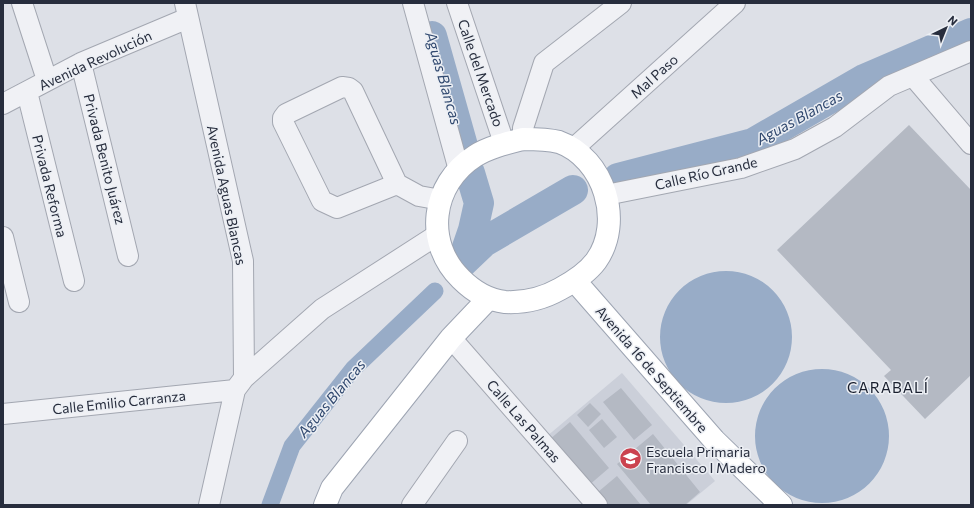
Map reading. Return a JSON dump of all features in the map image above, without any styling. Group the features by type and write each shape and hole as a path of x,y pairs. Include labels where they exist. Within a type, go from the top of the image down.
{"main road":[{"path":"541,139 558,142 573,149 588,161 599,177 606,195 609,218 605,240 596,261 575,281 548,295 525,301 505,302 489,298 474,291 448,264 440,248 437,234 437,218 441,200 449,182 459,170 474,156 514,141 541,139"},
{"name":"Avenida 16 de Septiembre","path":"575,281 714,440 781,505"},
{"path":"325,505 332,488 451,338 489,298"}],"street":[{"path":"22,3 47,80"},
{"path":"413,3 459,170"},
{"name":"Calle del Mercado","path":"457,3 514,141"},
{"path":"514,141 524,128 544,63 621,3"},
{"name":"Mal Paso","path":"573,149 735,3"},
{"name":"Avenida Revolución","path":"3,104 47,80 187,11"},
{"name":"Avenida Aguas Blancas","path":"187,11 243,261 240,384 209,505"},
{"name":"Calle Río Grande","path":"606,195 740,168 795,149 835,127 889,86 971,51"},
{"name":"Privada Benito Juárez","path":"81,63 128,256"},
{"path":"913,76 971,144"},
{"path":"397,184 337,208 322,201 283,122 283,118 286,114 342,87 349,88 353,91 397,184 420,196 441,200"},
{"name":"Privada Reforma","path":"27,92 74,280"},
{"path":"240,384 322,310 437,234"},
{"path":"3,237 19,302"},
{"name":"Calle Las Palmas","path":"451,338 597,505"},
{"name":"Calle Emilio Carranza","path":"3,414 240,384"},
{"path":"412,505 457,441"}],"shaded area":[{"name":"Escuela Primaria Francisco I Madero","path":"622,373 715,481 686,505 604,505 546,437"}],"water":[{"path":"732,271 751,276 763,282 773,290 781,300 787,312 791,324 791,350 787,362 781,374 773,384 763,392 751,398 739,402 720,403 701,398 689,392 679,384 671,374 665,362 661,350 660,331 665,312 671,300 679,290 689,282 701,276 713,272"},
{"path":"829,369 854,377 874,394 884,410 888,423 888,449 884,462 878,473 864,488 848,498 835,502 815,503 790,495 770,478 760,462 756,449 755,429 763,404 780,384 796,374 809,370"}],"building":[{"path":"909,125 971,190 971,375 925,419 884,376 891,370 777,250"},
{"path":"621,388 652,425 634,440 603,402"},
{"path":"590,403 601,414 588,427 577,415"},
{"path":"602,419 617,437 604,448 589,430"},
{"path":"570,422 609,468 588,486 549,440"},
{"path":"653,434 700,492 685,505 651,505 617,464"},
{"path":"617,476 641,505 609,505 598,492"}],"waterway":[{"name":"Aguas Blancas","path":"618,178 753,143 864,79 971,33"},
{"name":"Aguas Blancas","path":"432,36 465,153"},
{"name":"Aguas Blancas","path":"462,262 473,230 479,203 470,173"},
{"name":"Aguas Blancas","path":"461,264 484,242 573,190"},
{"name":"Aguas Blancas","path":"270,505 292,446 353,369 435,291"}],"place":[{"name":"Escuela Primaria Francisco I Madero","path":"630,459"}],"district":[{"name":"CARABALÍ","path":"888,387"}]}
